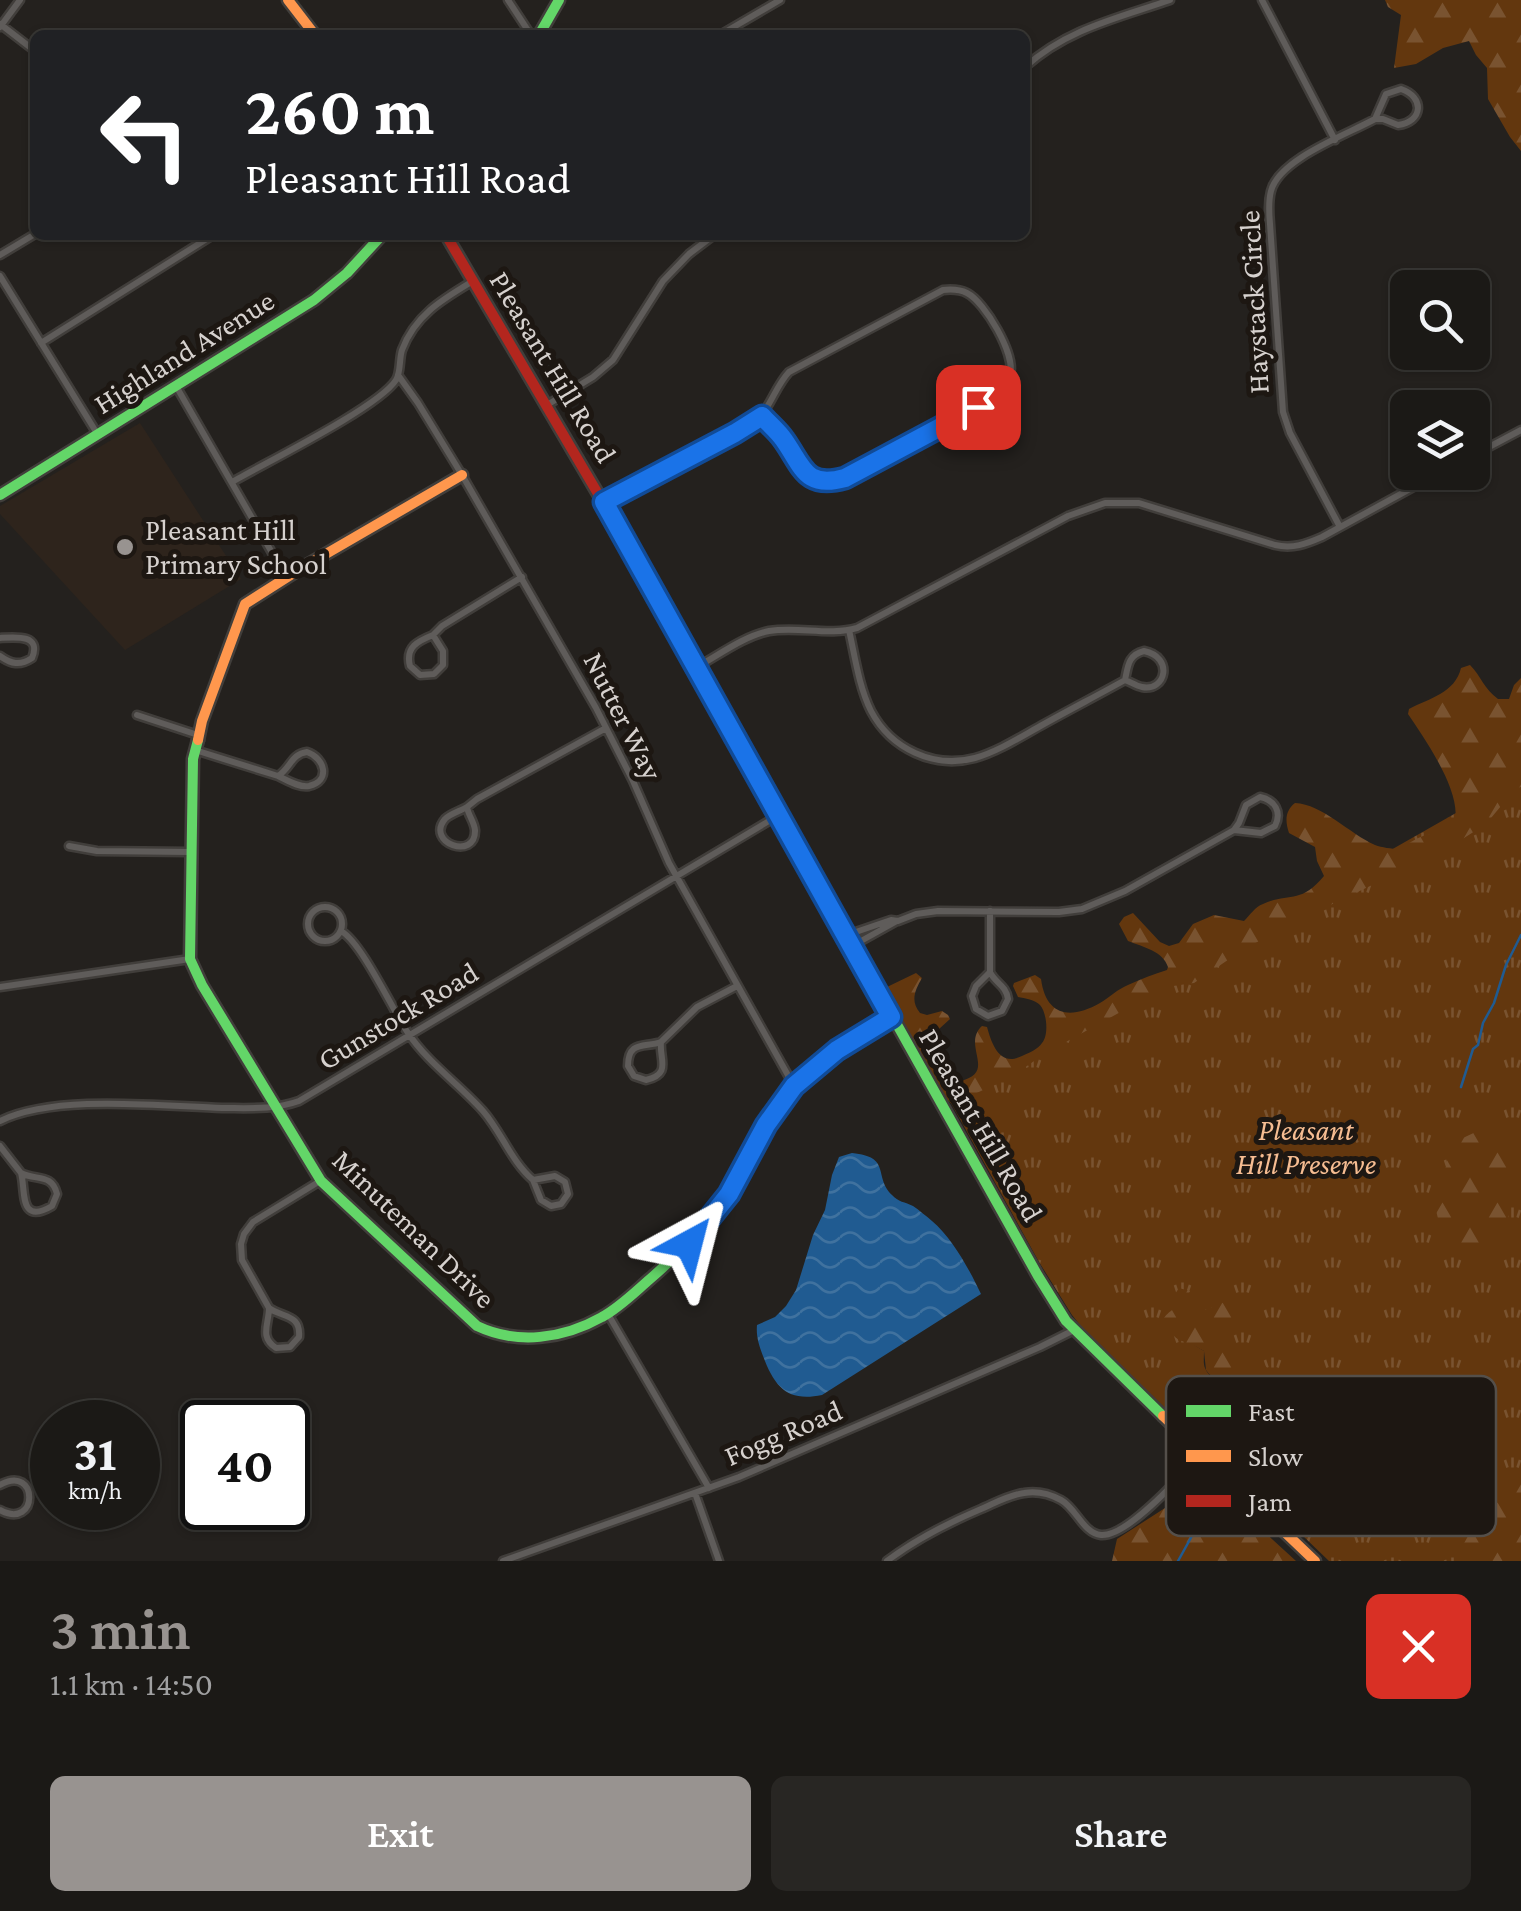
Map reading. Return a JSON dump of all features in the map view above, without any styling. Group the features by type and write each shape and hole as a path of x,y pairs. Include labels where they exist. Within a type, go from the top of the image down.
{"street":[{"path":"20,0 0,26 30,47"},
{"path":"288,0 311,30"},
{"path":"508,0 528,30"},
{"path":"542,30 558,0"},
{"path":"729,30 780,0"},
{"path":"1030,63 1051,46 1086,28 1170,0"},
{"path":"1262,0 1335,140"},
{"name":"Haystack Circle","path":"1340,527 1290,433 1283,412 1269,216 1271,192 1280,174 1294,161 1375,119 1407,124 1417,112 1416,99 1407,90 1392,90 1382,99 1375,119"},
{"path":"0,255 30,237"},
{"path":"40,343 205,240"},
{"name":"Highland Avenue","path":"0,495 323,294 377,240"},
{"name":"Pleasant Hill Road","path":"449,240 604,502 1038,1276 1074,1330 1166,1418"},
{"path":"546,405 613,360 663,281 708,240"},
{"path":"0,276 98,435"},
{"path":"232,482 362,408 394,382 401,353 418,322 433,306 472,281"},
{"path":"604,502 762,416 789,372 943,290 960,290 977,299 1010,356 1010,376 991,400 840,480 821,480 803,472 782,438 762,416"},
{"name":"Nutter Way","path":"398,375 522,577 606,728 677,877 794,1086"},
{"path":"176,386 286,576"},
{"path":"1490,446 1521,430"},
{"path":"0,987 190,959 193,759 245,604 286,576 462,475"},
{"path":"697,666 762,632 849,630 1068,516 1104,503 1148,505 1282,547 1295,547 1409,490"},
{"path":"433,635 444,651 443,664 434,674 420,675 410,666 409,652 414,644 522,577"},
{"path":"849,630 865,697 875,718 900,744 929,758 958,761 986,754 1125,680 1130,660 1138,652 1150,651 1163,663 1163,675 1156,684 1144,688 1125,680"},
{"path":"0,638 26,638 35,651 32,658 21,664 0,656"},
{"path":"137,715 198,735"},
{"path":"466,807 474,824 474,836 467,845 452,846 443,839 441,831 447,817 606,728"},
{"path":"195,750 300,786 310,786 320,778 323,766 316,755 303,752 294,756 278,776"},
{"path":"849,940 890,920 916,914 1059,912 1092,906 1234,830 1252,800 1264,798 1276,807 1277,822 1269,831 1234,830"},
{"name":"Gunstock Road","path":"0,1121 18,1114 84,1105 276,1107 299,1102 780,815"},
{"path":"69,846 86,850 190,852"},
{"path":"322,907 332,908 340,916 341,931 330,940 319,940 309,930 310,916 322,907"},
{"path":"990,911 990,972 1008,998 1002,1011 988,1016 976,1009 972,996 990,972"},
{"path":"341,931 357,945 409,1036 484,1113 533,1180 539,1197 546,1204 558,1205 567,1197 567,1185 558,1177 533,1180"},
{"name":"Minuteman Drive","path":"190,959 321,1180 455,1308 483,1330 508,1338 536,1338 571,1330 608,1314 652,1279 683,1250 729,1194 766,1125 794,1086 837,1050 891,1017"},
{"path":"661,1042 639,1045 631,1051 628,1066 634,1076 646,1080 660,1073 664,1062 661,1042 696,1007 737,986"},
{"path":"0,1146 21,1173 26,1204 40,1211 52,1206 56,1194 52,1182 21,1173"},
{"path":"268,1308 297,1323 298,1336 290,1347 276,1348 266,1339 268,1308 244,1264 244,1234 258,1219 321,1180"},
{"path":"608,1314 709,1488"},
{"name":"Fogg Road","path":"503,1561 709,1488 1074,1330"},
{"path":"0,1485 10,1480 20,1482 28,1488 30,1498 19,1514 9,1515 0,1510"},
{"path":"887,1561 942,1526 1026,1492 1059,1498 1091,1531 1100,1534 1132,1521 1166,1490"},
{"path":"695,1493 719,1561"},
{"name":"Pleasant Hill Road","path":"1289,1536 1315,1561"}],"shaded area":[{"name":"Pleasant Hill Primary School","path":"140,423 241,579 125,650 0,514 0,506"}],"green space":[{"path":"1385,0 1521,0 1521,151 1488,99 1487,68 1469,41 1443,48 1416,64 1394,68 1401,15 1388,7"},
{"path":"1470,665 1498,699 1509,699 1521,678 1521,787 1486,824 1244,949 1194,983 1166,987 1044,1054 1010,1078 952,1104 944,1097 885,990 887,987 916,973 922,978 915,995 917,1009 927,1015 942,1011 950,1019 928,1039 930,1052 960,1081 977,1072 975,1041 982,1026 987,1027 998,1052 1008,1059 1030,1052 1044,1039 1046,1024 1040,1005 1018,997 1014,983 1035,975 1041,979 1048,1001 1069,1013 1089,1008 1124,987 1167,970 1157,953 1128,941 1119,924 1124,917 1133,913 1160,942 1169,946 1179,943 1193,924 1214,915 1244,921 1260,905 1301,894 1316,885 1324,876 1315,847 1289,833 1288,813 1295,803 1315,808 1381,847 1399,850 1422,837 1447,834 1454,823 1452,792 1408,714 1409,709 1447,689 1461,668"},
{"name":"Pleasant Hill Preserve","path":"1521,776 1521,1561 1329,1561 1303,1536 1496,1536 1496,1376 1235,1376 1168,1314 1204,1351 1204,1366 1211,1376 1166,1376 1166,1409 1088,1335 1039,1262 950,1101"},
{"path":"1480,1130 1521,1144 1521,1180 1513,1184 1506,1236 1478,1253 1451,1253 1433,1198 1434,1182 1446,1167 1450,1144"},
{"path":"1179,1288 1190,1291 1190,1308 1205,1310 1224,1302 1234,1305 1236,1315 1228,1329 1227,1345 1259,1361 1274,1376 1209,1374 1204,1351 1176,1338 1163,1320 1176,1306"},
{"path":"1521,1481 1521,1561 1454,1561 1468,1536 1496,1536 1496,1486"},
{"path":"1165,1508 1166,1536 1269,1536 1296,1561 1112,1561 1117,1539"}],"water":[{"path":"852,1153 877,1163 892,1195 940,1228 981,1294 822,1395 800,1396 784,1390 772,1377 759,1345 757,1325 775,1317 796,1290 839,1157"}],"waterway":[{"path":"1461,1087 1483,1023 1521,935"},
{"path":"1178,1561 1192,1536"}],"traffic: fast":[{"path":"542,30 559,0"},
{"path":"0,495 314,300 347,273 377,240"},
{"path":"691,657 1038,1276 1066,1321 1163,1416"},
{"path":"198,740 193,759 190,959 202,985 321,1181 477,1326 508,1336 540,1337 572,1330 615,1309 711,1218 765,1128"}],"traffic: slow":[{"path":"288,0 311,30"},
{"path":"198,740 245,604 462,475"},
{"path":"765,1128 805,1078 891,1017"},
{"path":"1163,1416 1166,1419"},
{"path":"1289,1536 1315,1561"}],"traffic: jam":[{"path":"449,240 691,657"}],"place":[{"name":"Pleasant Hill Primary School","path":"125,547"}],"route":[{"path":"689,1244 729,1194 766,1125 794,1086 837,1050 891,1017 604,502 762,416 782,438 803,472 827,481 845,478 978,407"}]}
